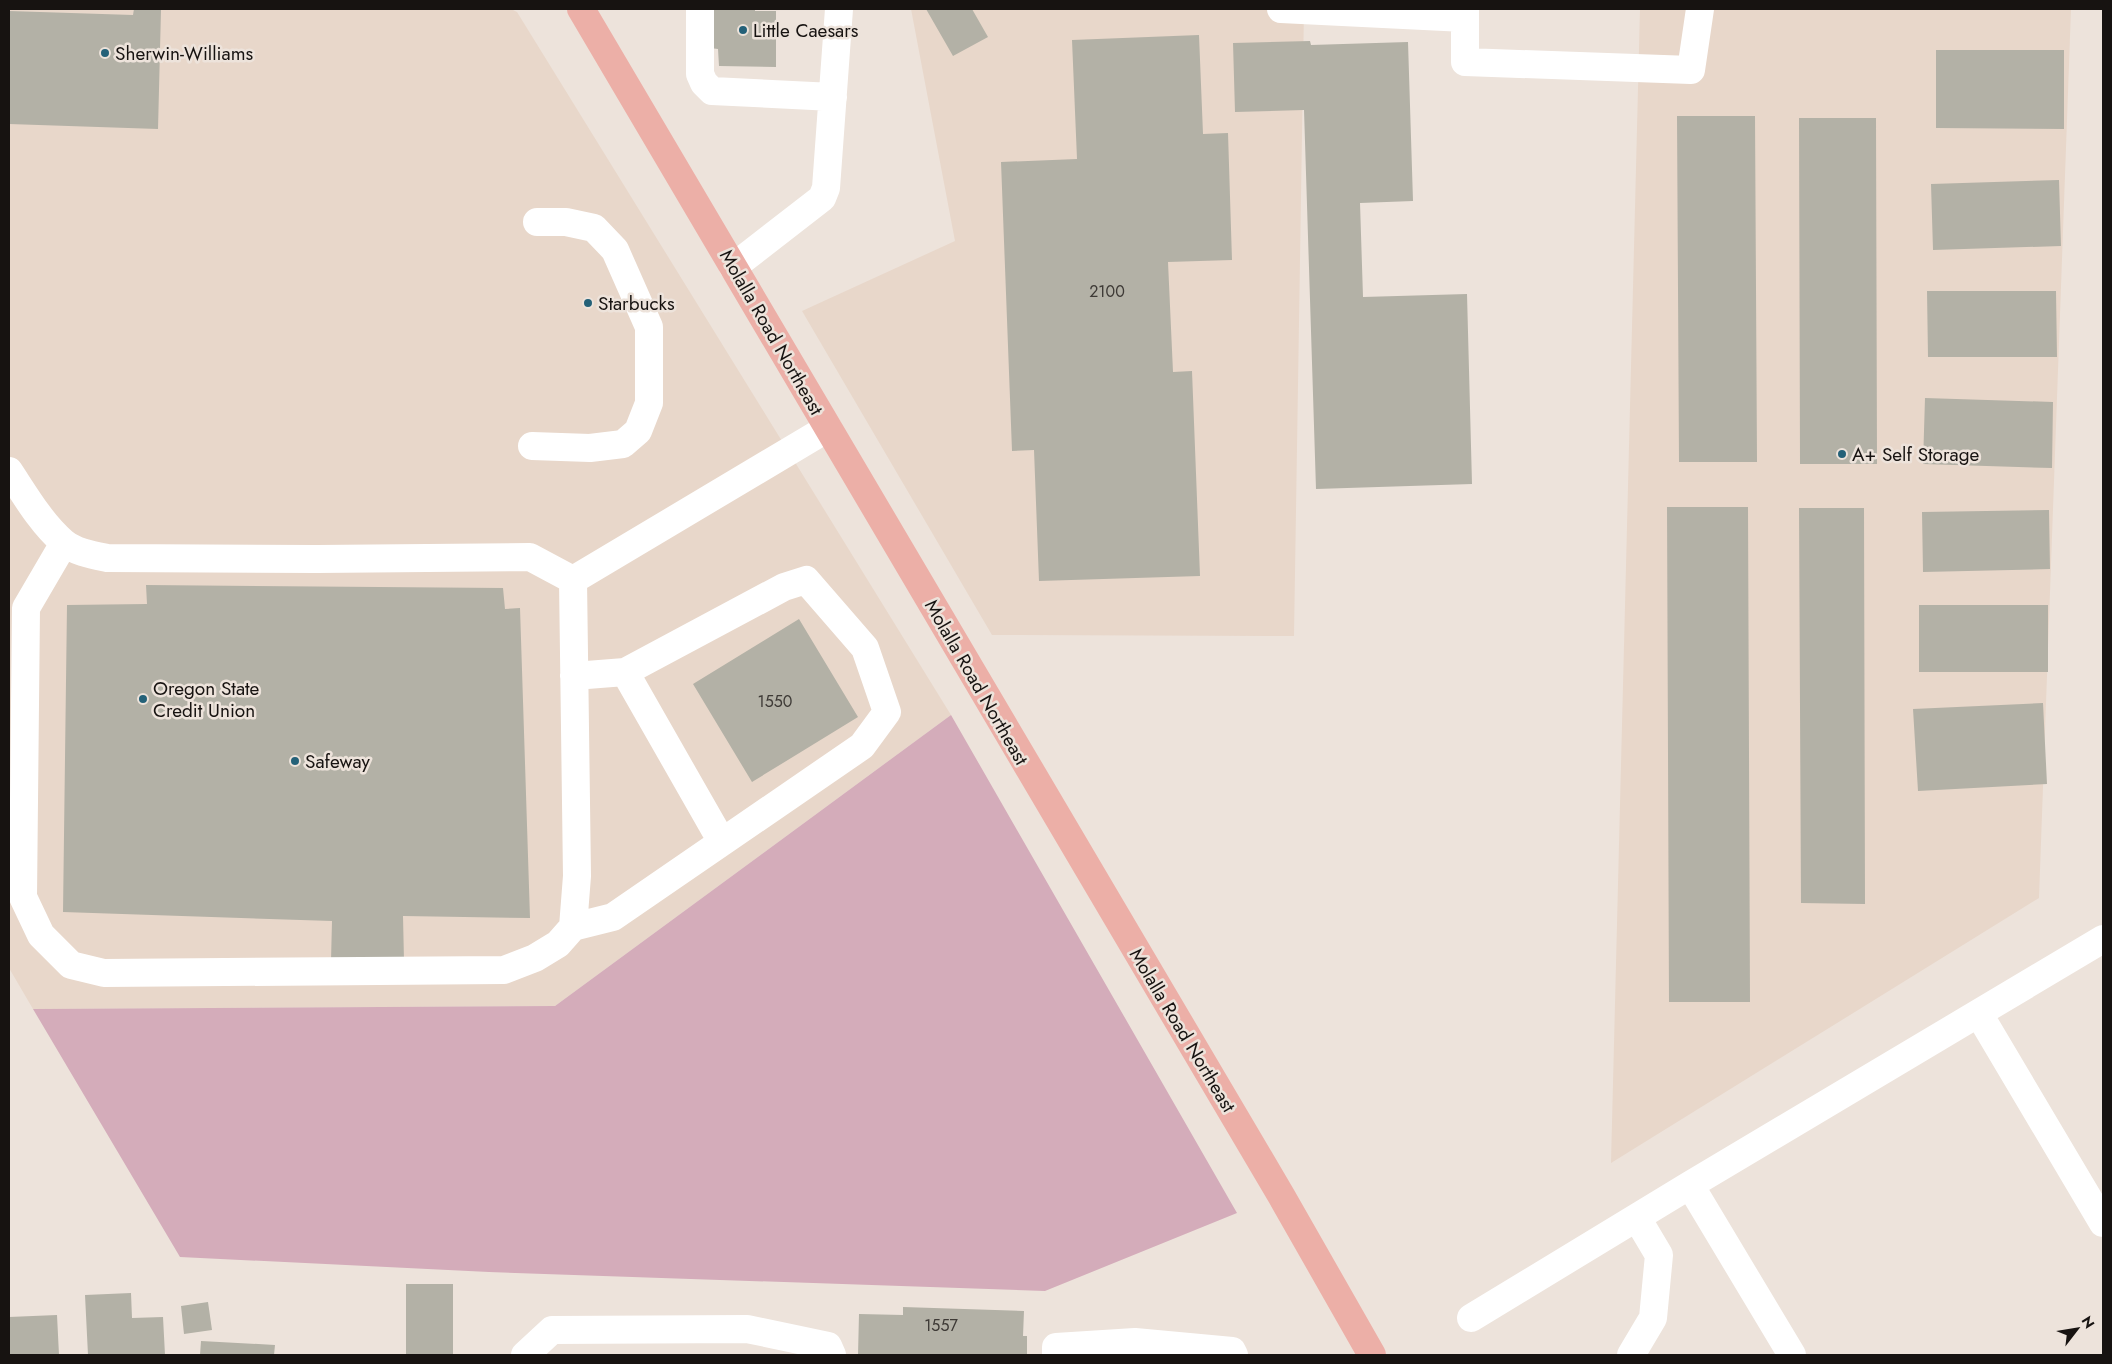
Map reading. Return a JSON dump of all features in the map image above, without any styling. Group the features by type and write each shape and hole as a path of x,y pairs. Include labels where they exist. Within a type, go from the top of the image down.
{"main road":[{"name":"Molalla Road Northeast","path":"580,9 1282,1197 1372,1355"}],"lane":[{"path":"700,9 700,74 704,83 712,90 832,97"},
{"path":"733,266 822,198 826,188 839,9"},
{"path":"1281,9 1465,13 1465,62 1691,70 1700,9"},
{"path":"532,446 590,448 624,444 638,432 649,403 649,327 615,250 594,228 566,222 537,222"},
{"path":"573,580 828,428"},
{"path":"9,471 47,525 64,543 86,554 107,558 530,557 573,580"},
{"path":"64,543 26,608 23,897 41,935 71,965 104,973 504,970 535,958 558,944 573,927 613,917 862,746 887,712 865,648 806,580 784,587 625,672 574,676"},
{"path":"573,580 577,876 573,927"},
{"path":"625,672 722,842"},
{"path":"1471,1318 2103,939"},
{"path":"1979,1014 2103,1223"},
{"path":"1690,1185 1792,1355"},
{"path":"1631,1355 1653,1318 1659,1255 1637,1218"},
{"path":"525,1355 552,1330 747,1329 828,1346 832,1355"},
{"path":"1056,1355 1056,1347 1135,1342 1232,1351 1234,1355"}],"shaded area":[{"path":"9,9 511,9 517,12 951,715 555,1006 33,1009 9,968"},
{"path":"911,9 1304,9 1294,636 992,635 802,311 955,241"},
{"name":"A+ Self Storage","path":"1640,9 2071,9 2039,898 1611,1163"},
{"path":"951,715 1237,1213 1045,1291 489,1272 180,1257 33,1009 555,1006"}],"building":[{"path":"134,9 161,10 158,129 9,124 9,11 133,15"},
{"name":"Little Caesars","path":"755,9 755,11 776,11 776,67 719,66 718,49 710,48 711,10"},
{"path":"926,9 972,9 988,37 953,56"},
{"path":"1199,35 1203,134 1228,133 1232,260 1168,262 1173,372 1192,371 1200,576 1039,581 1034,450 1012,451 1001,162 1077,159 1072,40"},
{"path":"1310,41 1311,45 1408,42 1413,201 1360,203 1363,297 1467,294 1472,484 1316,489 1304,110 1235,112 1233,43"},
{"path":"1936,50 2064,50 2064,129 1936,128"},
{"path":"1677,116 1755,116 1757,462 1679,462"},
{"path":"1799,118 1876,118 1877,464 1800,464"},
{"path":"2059,180 2061,246 1933,250 1931,184"},
{"path":"1927,291 2056,291 2057,357 1928,357"},
{"path":"1925,398 2053,402 2052,468 1923,464"},
{"path":"1667,507 1748,507 1750,1002 1669,1002"},
{"path":"1799,508 1864,508 1865,904 1801,903"},
{"path":"2049,510 2050,569 1923,572 1922,512"},
{"name":"Safeway","path":"146,585 503,588 505,609 520,608 530,918 403,916 404,961 331,961 332,921 63,912 67,605 147,604"},
{"path":"1919,605 2048,605 2048,672 1919,672"},
{"path":"799,619 858,717 752,782 693,684"},
{"path":"2043,703 2047,784 1918,791 1913,709"},
{"path":"406,1284 453,1284 453,1355 406,1355"},
{"path":"131,1293 132,1318 163,1317 165,1355 88,1355 85,1295"},
{"path":"208,1302 212,1330 184,1334 181,1306"},
{"path":"903,1307 1024,1311 1023,1336 1027,1336 1027,1355 858,1355 859,1314 903,1315"},
{"path":"57,1315 59,1355 9,1355 9,1317"},
{"path":"201,1341 275,1345 274,1355 200,1355"}],"place":[{"name":"Little Caesars","path":"743,30"},
{"name":"Sherwin-Williams","path":"105,53"},
{"name":"Starbucks","path":"588,303"},
{"name":"A+ Self Storage","path":"1842,454"},
{"name":"Oregon State Credit Union","path":"143,699"},
{"name":"Safeway","path":"295,761"}]}
